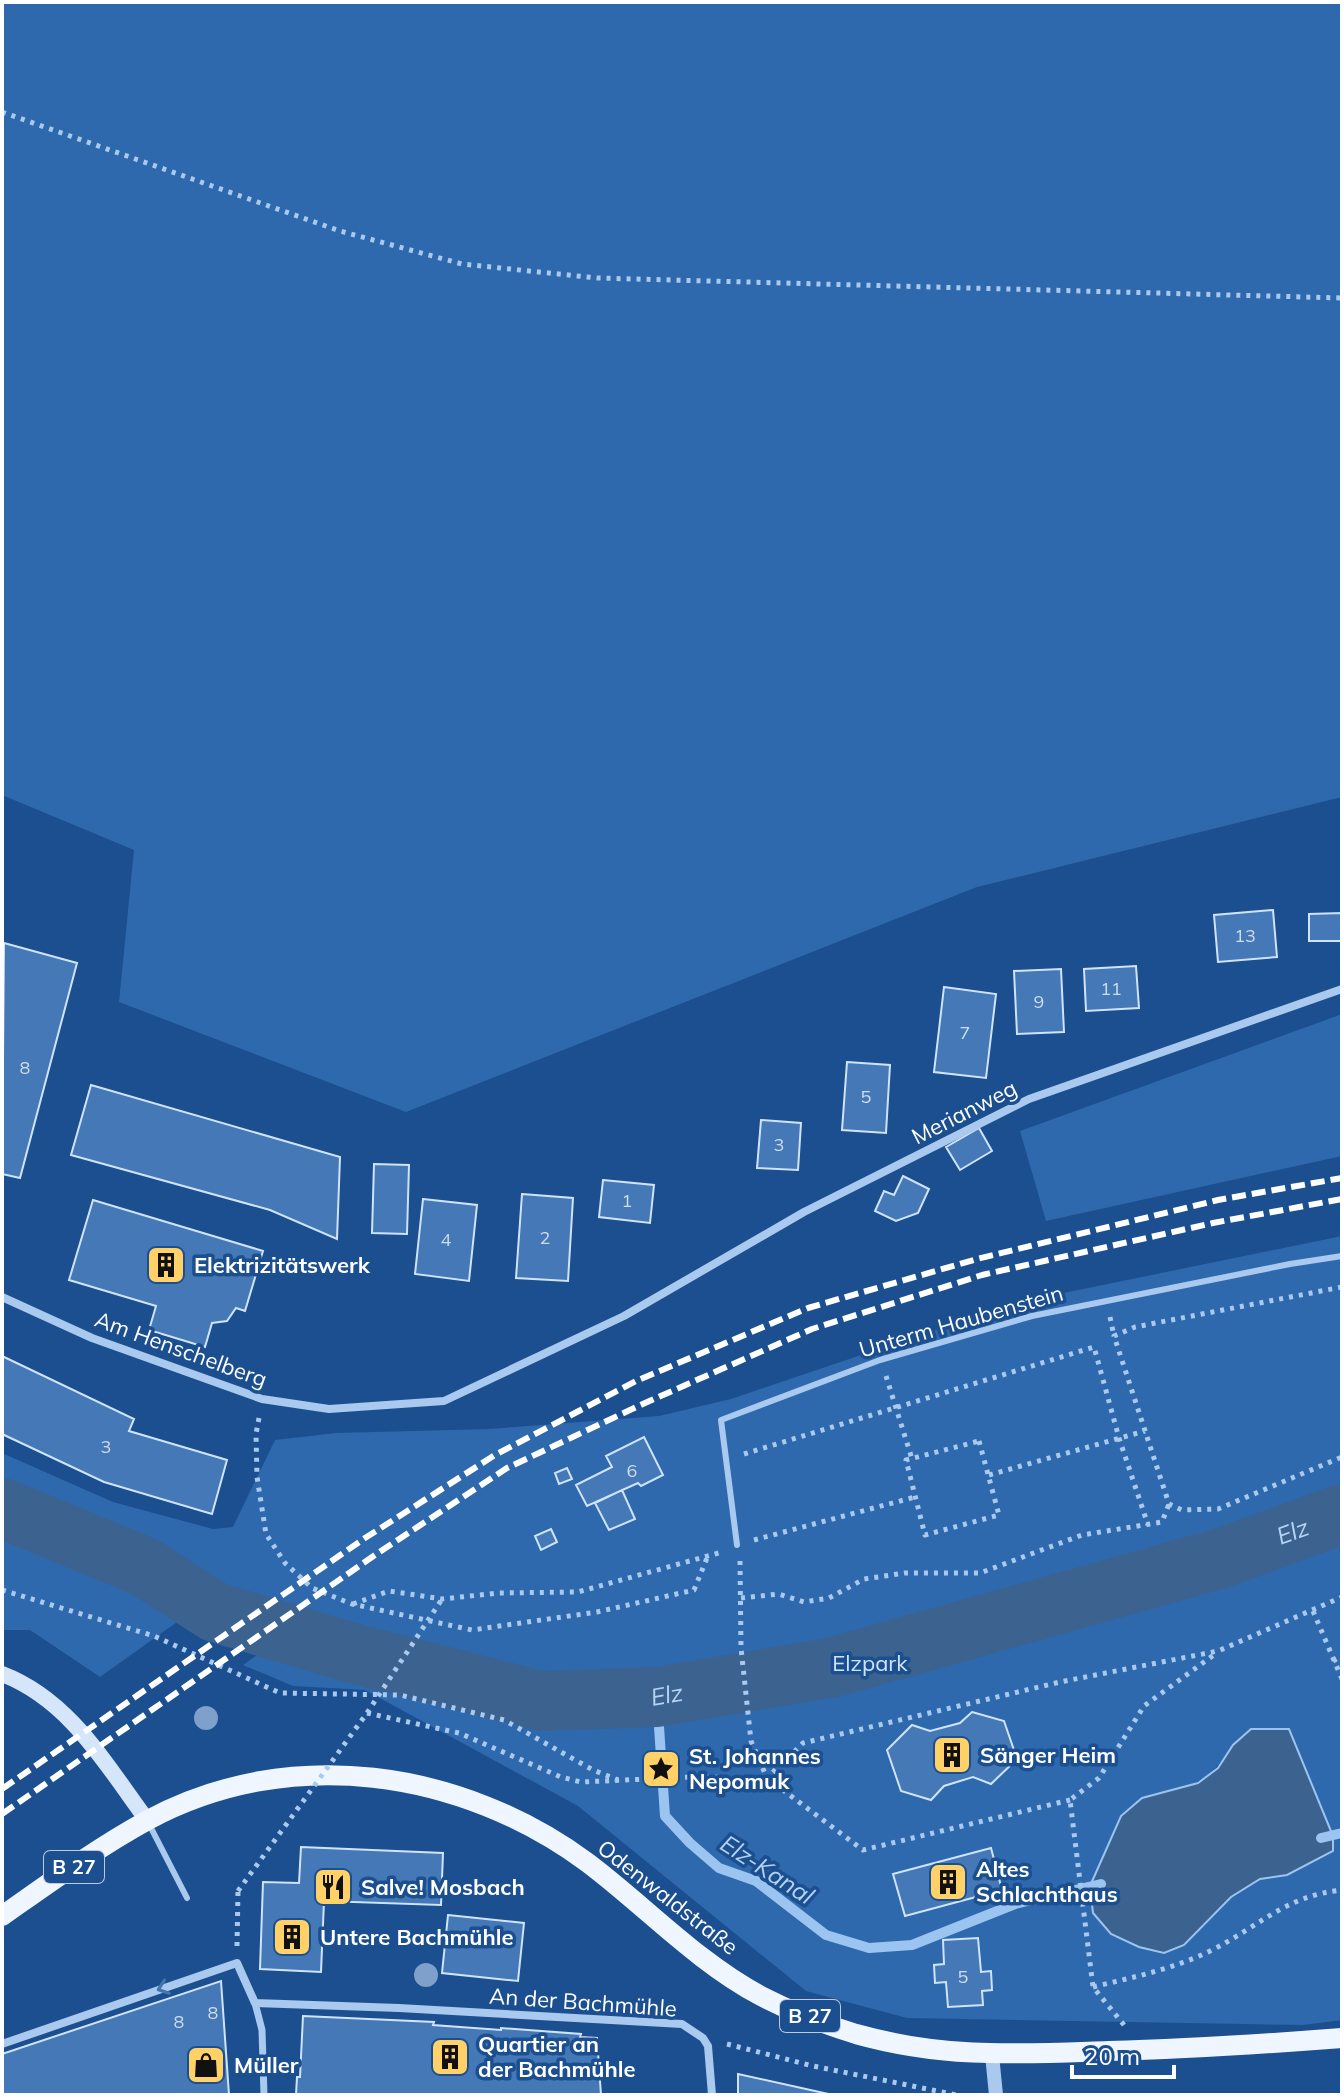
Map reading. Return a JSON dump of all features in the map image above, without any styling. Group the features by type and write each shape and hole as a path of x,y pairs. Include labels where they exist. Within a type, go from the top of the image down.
{"main road":[{"path":"2,1674 37,1691 72,1720 147,1820"},
{"name":"Odenwaldstraße","path":"2,1916 147,1820 186,1803 234,1786 301,1775 360,1775 426,1787 479,1803 532,1828 587,1863 709,1962 761,1996 854,2033 949,2052 992,2055 1146,2050 1342,2038"}],"street":[{"name":"Merianweg","path":"624,1316 804,1212 1029,1099 1342,989"},
{"name":"Am Henschelberg","path":"2,1297 92,1338 262,1399 329,1409 444,1401 624,1316"},
{"path":"2,2044 237,1963 255,2003 262,2030 264,2095"},
{"name":"An der Bachmühle","path":"255,2003 682,2024 703,2038 708,2046 712,2095"},
{"path":"992,2055 996,2095"}],"lane":[{"name":"Unterm Haubenstein","path":"737,1545 721,1420 880,1360 1032,1316 1342,1256"},
{"path":"147,1820 187,1898"}],"path":[{"path":"2,112 340,231 462,264 612,279 1342,298"},
{"path":"741,1598 779,1594 804,1602 829,1598 864,1579 905,1573 980,1573 1082,1535 1162,1522 1169,1504 1114,1336 1135,1327 1342,1287"},
{"path":"728,1459 1094,1347 1119,1438 1148,1525"},
{"path":"888,1384 912,1459"},
{"path":"262,1399 256,1434 257,1477 266,1534 285,1563 312,1588 352,1604 472,1630 597,1612 694,1590 707,1558 578,1592 499,1593 442,1599 389,1591 352,1604"},
{"path":"989,1475 1145,1431"},
{"path":"979,1441 989,1475 999,1515 925,1535 906,1460 979,1441"},
{"path":"1169,1504 1182,1510 1218,1509 1342,1457"},
{"path":"915,1497 737,1545 741,1572 741,1648 751,1741 767,1778 863,1850 1070,1800 1099,1778 1144,1706 1218,1651"},
{"path":"2,1590 154,1636 280,1693 400,1695 504,1720 593,1770 622,1782"},
{"path":"367,1713 459,1733 561,1777 581,1782 693,1777 767,1778 803,1743 1060,1682 1218,1651 1342,1597"},
{"path":"237,1963 238,1891 367,1713 442,1599"},
{"path":"1313,1611 1342,1679"},
{"path":"1333,1661 1342,1656"},
{"path":"1070,1800 1093,1987 1146,2050"},
{"path":"1093,1987 1176,1967 1214,1949 1295,1900 1317,1892 1342,1890"},
{"path":"703,2038 813,2066 957,2095"}],"green space":[{"path":"2,2 1342,2 1342,797 977,887 406,1112 119,1002 134,850 2,795"},
{"path":"1342,1014 1342,1156 1046,1221 1020,1131"},
{"name":"Elzpark","path":"1342,1236 1342,2020 1303,2025 907,2018 806,1991 578,1806 365,1690 293,1686 243,1665 270,1646 194,1610 100,1677 30,1630 2,1630 2,1453 113,1502 213,1529 233,1527 275,1440 336,1433 490,1429 659,1416 731,1399 1015,1303","holes":["1233,1745 1287,1875 1260,1879 1231,1897 1208,1919 1142,1798 1184,1787 1204,1778"]}],"shaded area":[{"path":"1251,1729 1289,1729 1333,1836 1333,1851 1287,1875 1260,1879 1231,1897 1184,1945 1164,1953 1139,1947 1111,1934 1093,1913 1090,1886 1121,1816 1142,1798 1198,1783 1218,1768 1233,1745"}],"building":[{"path":"1273,910 1277,957 1218,962 1214,915"},
{"path":"1342,913 1342,941 1309,941 1309,914"},
{"path":"4,943 77,963 20,1178 2,1174"},
{"path":"1136,966 1139,1008 1086,1011 1084,969"},
{"path":"1061,969 1064,1032 1017,1034 1014,971"},
{"path":"944,987 996,994 986,1078 934,1072"},
{"path":"847,1062 890,1065 886,1133 842,1130"},
{"path":"91,1085 340,1157 337,1239 270,1210 71,1155"},
{"path":"761,1120 801,1123 798,1170 757,1168"},
{"path":"979,1128 992,1151 960,1170 946,1147"},
{"path":"374,1164 409,1165 407,1234 372,1233"},
{"path":"903,1176 929,1189 918,1213 896,1221 875,1211 884,1191 894,1195"},
{"path":"603,1180 654,1185 650,1223 599,1217"},
{"path":"522,1194 573,1198 568,1281 516,1278"},
{"path":"423,1199 477,1205 469,1281 415,1274"},
{"name":"Elektrizitätswerk","path":"93,1200 263,1251 245,1311 236,1308 227,1321 212,1323 205,1347 149,1330 156,1306 69,1280"},
{"path":"2,1356 134,1419 129,1431 227,1460 212,1514 104,1482 2,1434"},
{"path":"644,1437 663,1475 587,1506 576,1485 612,1467 606,1456"},
{"path":"567,1468 572,1479 559,1484 555,1473"},
{"path":"622,1490 635,1519 609,1530 595,1503"},
{"path":"551,1529 557,1542 541,1550 535,1536"},
{"name":"Sänger Heim","path":"972,1712 1004,1721 1017,1759 991,1784 973,1777 944,1786 931,1800 901,1791 887,1750 912,1725 930,1731 960,1723"},
{"name":"Untere Bachmühle","path":"301,1847 443,1853 441,1905 324,1901 321,1972 260,1969 263,1882 299,1883"},
{"name":"Altes Schlachthaus","path":"991,1848 1002,1890 905,1916 893,1874"},
{"path":"448,1915 524,1923 518,1981 442,1973"},
{"path":"978,1938 981,1972 991,1971 992,1990 982,1991 983,2005 948,2007 946,1982 935,1983 934,1965 944,1964 943,1940"},
{"path":"221,1981 229,2095 2,2095 2,2054"},
{"name":"Quartier an der Bachmühle","path":"303,2016 434,2022 433,2025 581,2034 580,2037 597,2038 601,2095 296,2095"},
{"path":"738,2074 833,2095 738,2095"}],"waterway":[{"name":"Elz","path":"2,1508 143,1566 215,1612 356,1654 541,1701 657,1697 830,1668 1222,1558 1342,1514"},
{"name":"Elz-Kanal","path":"657,1697 665,1816 719,1868 756,1881 826,1935 869,1948 912,1945 1015,1904 1101,1884"},
{"name":"Elz-Kanal","path":"1321,1838 1342,1833"}],"railway":[{"path":"2,1789 365,1538 495,1455 636,1381 808,1308 977,1259 1218,1200 1342,1178"},
{"path":"2,1814 375,1555 507,1468 645,1403 812,1329 982,1275 1213,1223 1342,1199"}],"place":[{"name":"Elektrizitätswerk","path":"166,1265"},
{"name":"Sänger Heim","path":"952,1755"},
{"name":"St. Johannes Nepomuk","path":"661,1769"},
{"name":"Altes Schlachthaus","path":"948,1882"},
{"name":"Salve! Mosbach","path":"333,1887"},
{"name":"Untere Bachmühle","path":"292,1937"},
{"name":"Quartier an der Bachmühle","path":"450,2057"},
{"name":"Müller","path":"206,2065"}]}
